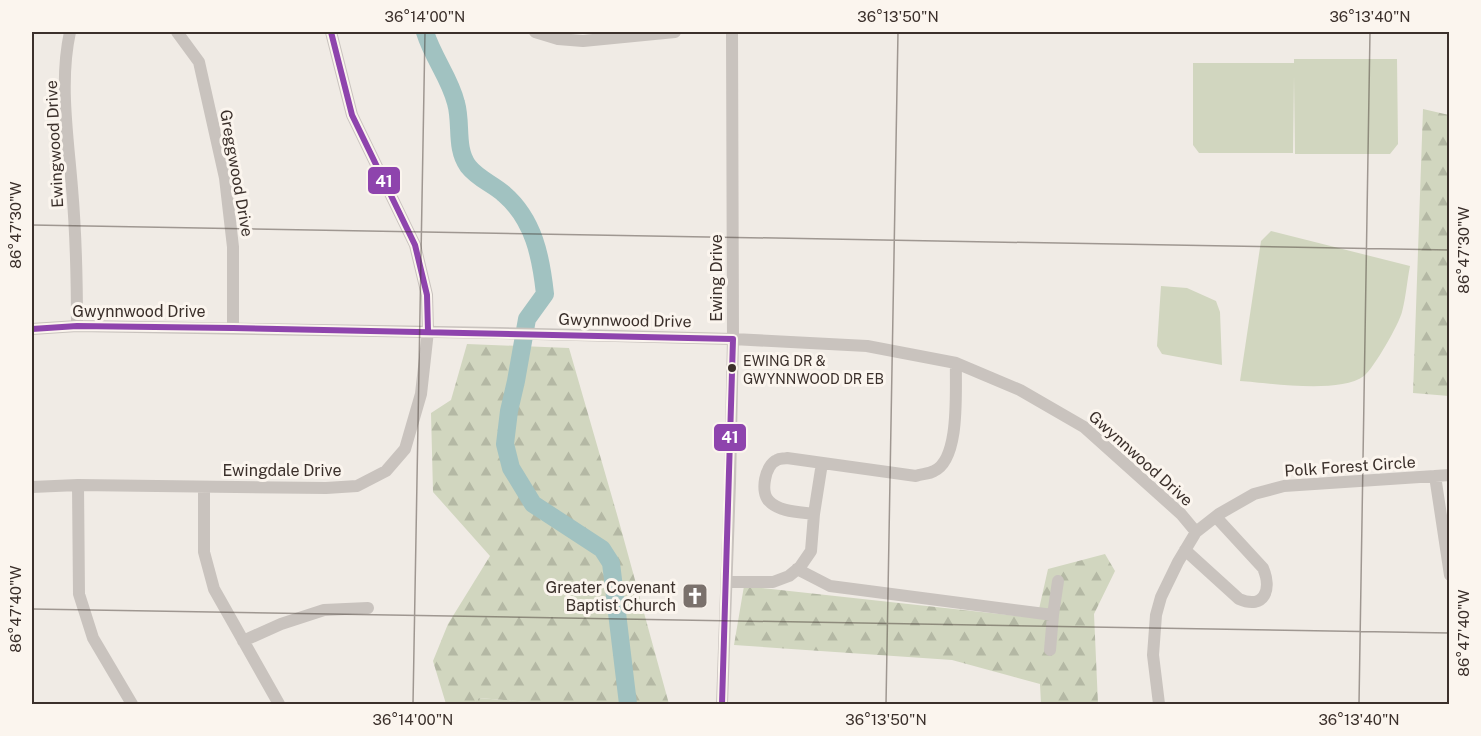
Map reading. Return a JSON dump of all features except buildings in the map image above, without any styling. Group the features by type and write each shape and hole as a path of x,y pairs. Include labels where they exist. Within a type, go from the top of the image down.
{"street":[{"name":"Ewingwood Drive","path":"70,32 66,48 65,98 76,241 77,326"},
{"name":"Greggwood Drive","path":"177,32 199,62 225,178 233,247 233,328"},
{"name":"Ewingdale Drive","path":"32,487 78,485 326,488 357,486 386,471 405,449 421,394 428,331 427,295 415,245 352,115 331,32"},
{"path":"535,32 558,39 583,41 675,32"},
{"name":"Ewing Drive","path":"722,705 733,339 732,32"},
{"name":"Gwynnwood Drive","path":"32,328 77,326 428,331 733,339 867,346 956,363 1020,390 1084,427 1181,514 1196,532"},
{"path":"814,514 776,506 768,500 764,483 770,467 776,460 787,458 916,476 935,471 943,464 954,437 956,363"},
{"path":"726,582 773,582 789,576 797,569 811,551 822,463"},
{"name":"Polk Forest Circle","path":"1159,705 1153,655 1156,615 1161,597 1196,532 1254,494 1284,486 1449,475"},
{"path":"1435,476 1449,575"},
{"path":"78,485 79,594 93,638 132,705"},
{"path":"204,487 204,552 214,589 279,705"},
{"path":"1185,550 1239,599 1248,603 1256,602 1263,597 1268,589 1268,578 1263,568 1216,517"},
{"path":"797,569 830,586 1053,615"},
{"path":"1050,650 1058,581"},
{"path":"243,641 281,624 324,610 368,608"}],"green space":[{"path":"1294,59 1397,59 1398,144 1390,154 1295,154 1294,76 1293,153 1199,153 1193,145 1193,63 1294,63"},
{"path":"1423,109 1449,115 1449,396 1413,393"},
{"path":"1271,231 1410,266 1400,318 1380,355 1364,376 1338,385 1322,386 1240,381 1261,241"},
{"path":"1161,286 1187,288 1216,301 1220,312 1222,365 1162,354 1157,346"},
{"path":"467,344 569,348 669,704 532,704 479,698 473,704 446,704 433,661 448,624 490,556 433,492 431,413 451,400"},
{"path":"1105,554 1115,571 1094,614 1098,704 1041,704 1040,684 952,660 734,645 744,586 1037,618 1048,569"},
{"path":"478,698 530,702 532,704 473,704"}],"waterway":[{"path":"425,32 453,94 458,111 460,144 464,159 476,174 500,190 514,204 529,227 538,253 545,294 527,319 505,444 511,468 533,504 602,549 611,563 628,704"}],"transit line":[{"name":"41","path":"331,32 352,115 415,245 427,295 428,331"},
{"name":"41","path":"32,329 77,326 233,328 733,339 722,704"}],"place":[{"name":"EWING DR & GWYNNWOOD DR EB","path":"732,368"},
{"name":"Greater Covenant Baptist Church","path":"695,596"}]}
